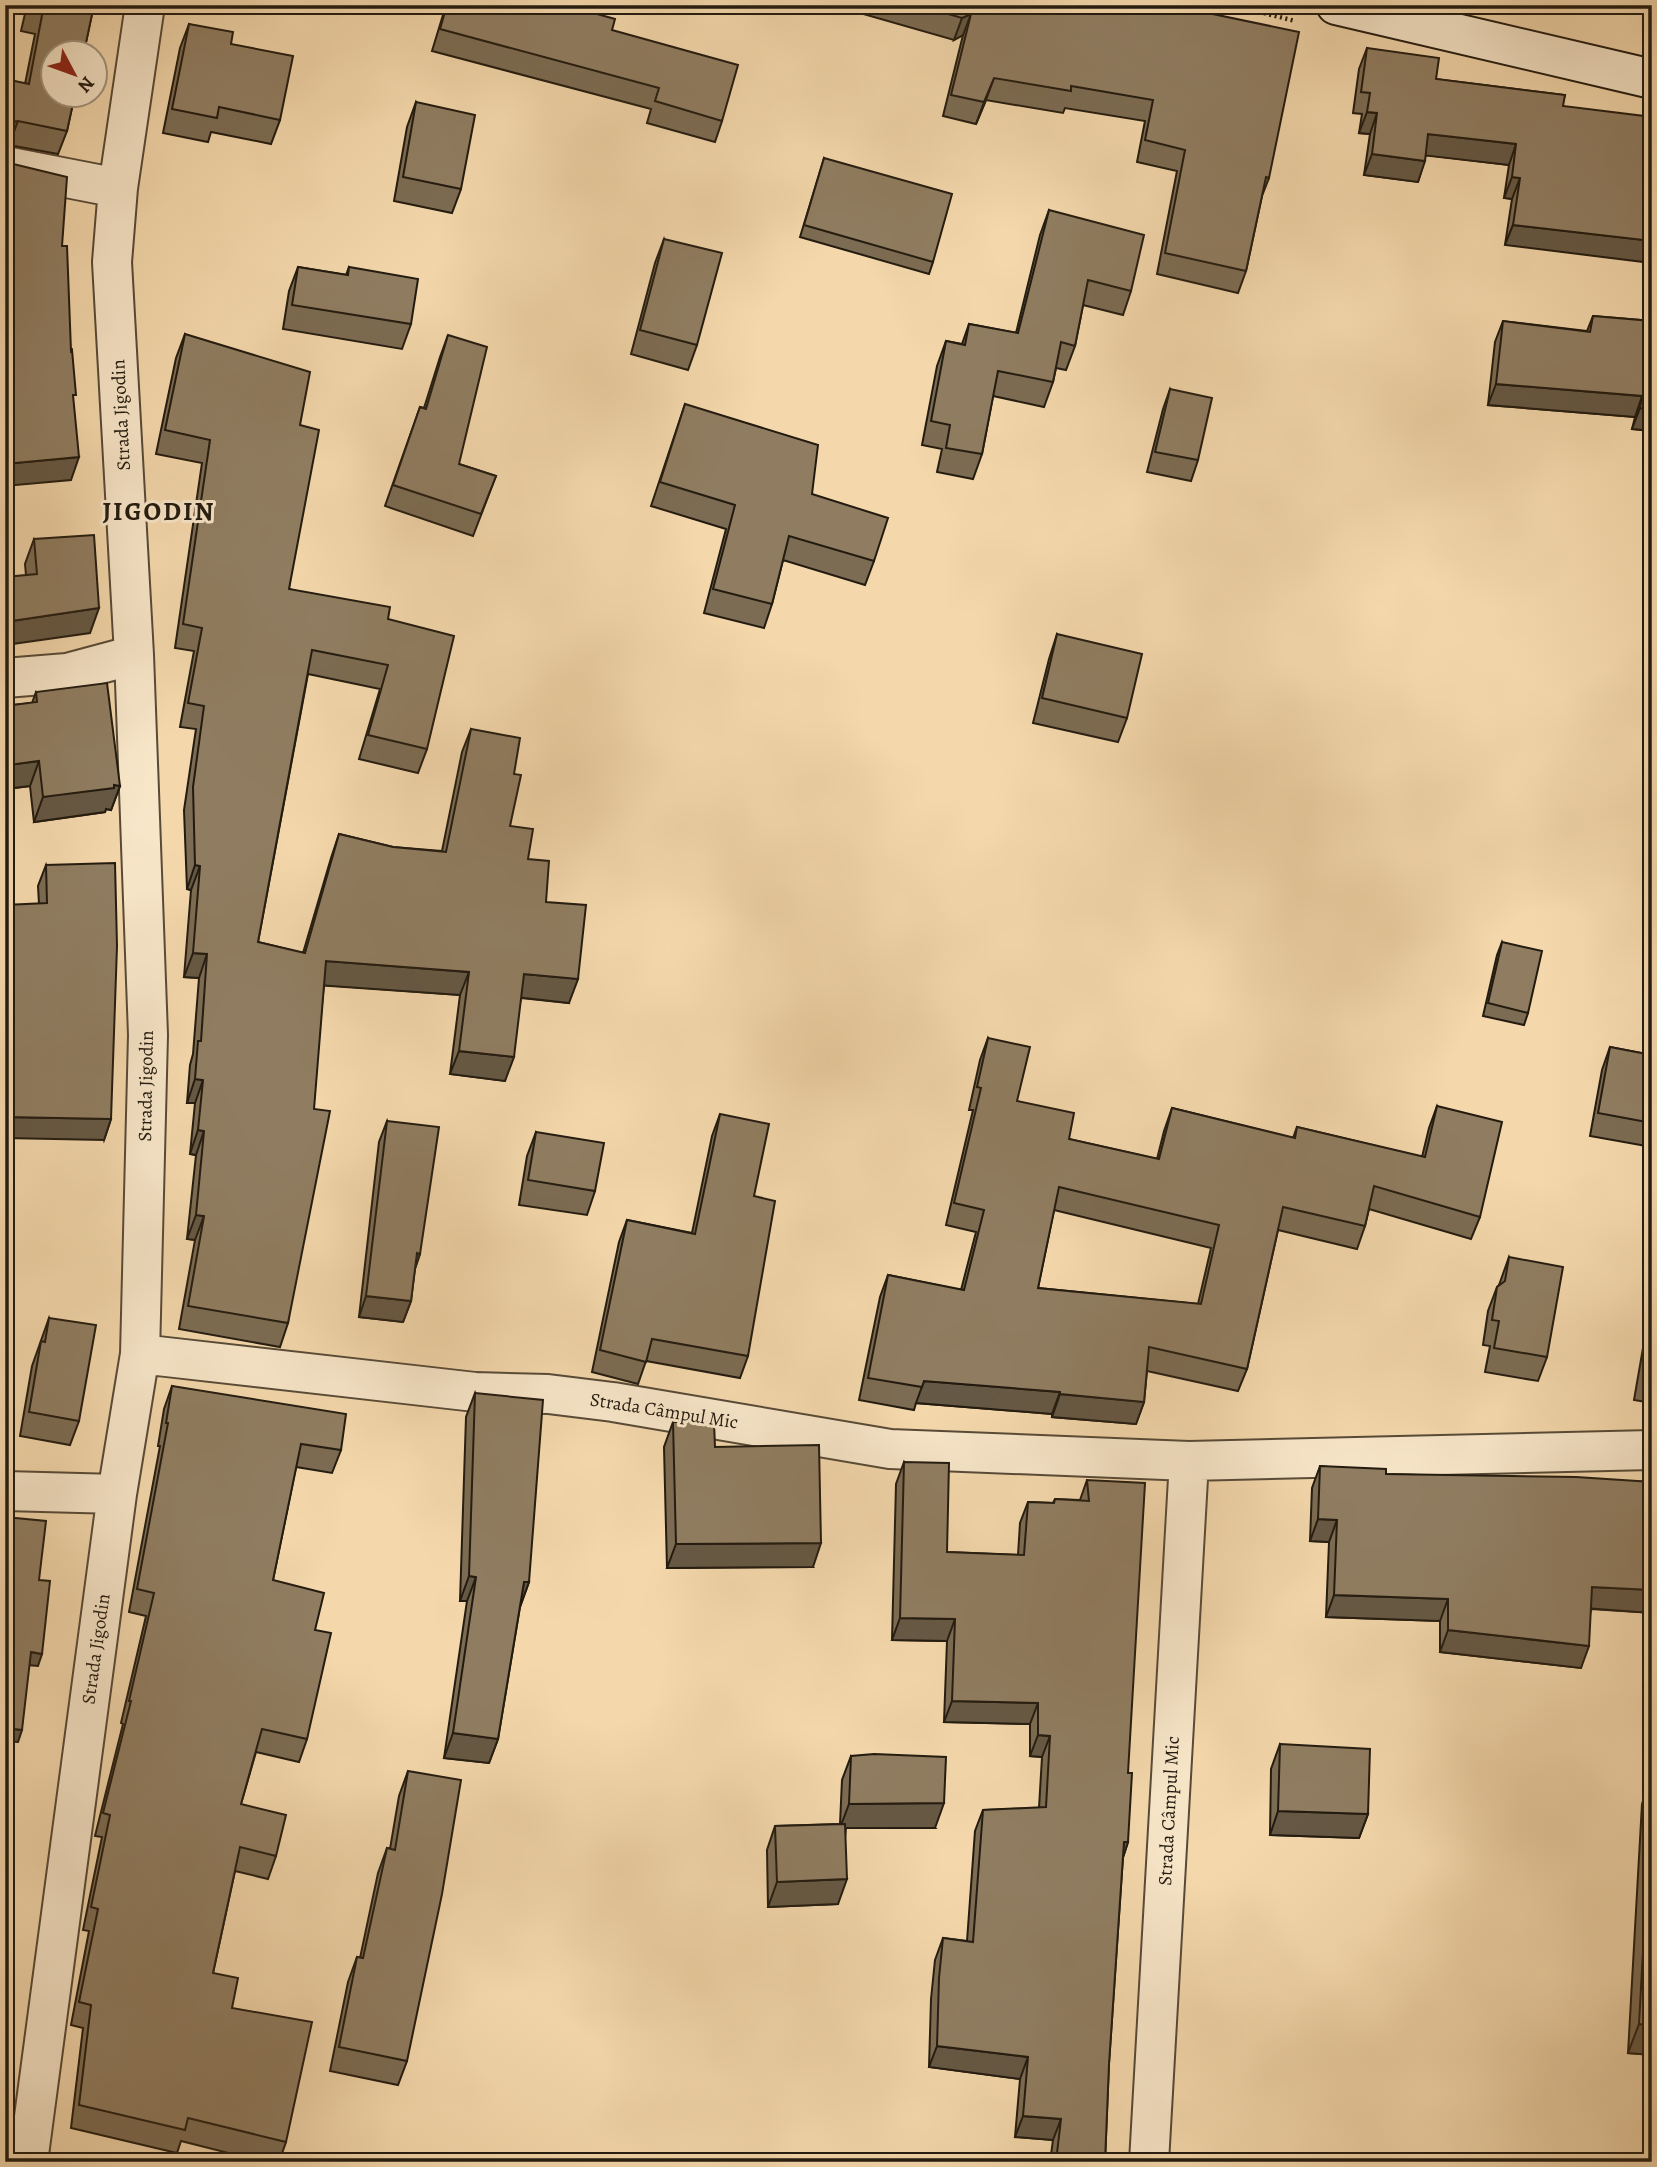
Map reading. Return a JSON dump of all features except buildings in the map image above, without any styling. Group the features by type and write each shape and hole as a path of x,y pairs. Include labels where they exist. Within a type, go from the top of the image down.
{"street":[{"name":"Strada Jigodin","path":"28,2162 117,1494 141,1354 148,1035 134,655 113,262 118,188 145,5"},
{"path":"1336,5 1652,79"},
{"path":"5,166 118,188"},
{"path":"5,678 67,673 134,655"},
{"name":"Strada Câmpul Mic","path":"141,1354 475,1392 548,1394 612,1402 890,1449 1189,1461 1652,1450"},
{"name":"Strada Câmpul Mic","path":"1149,2162 1189,1461"},
{"path":"5,1492 117,1494"}],"district":[{"name":"JIGODIN","path":"159,511"}]}
